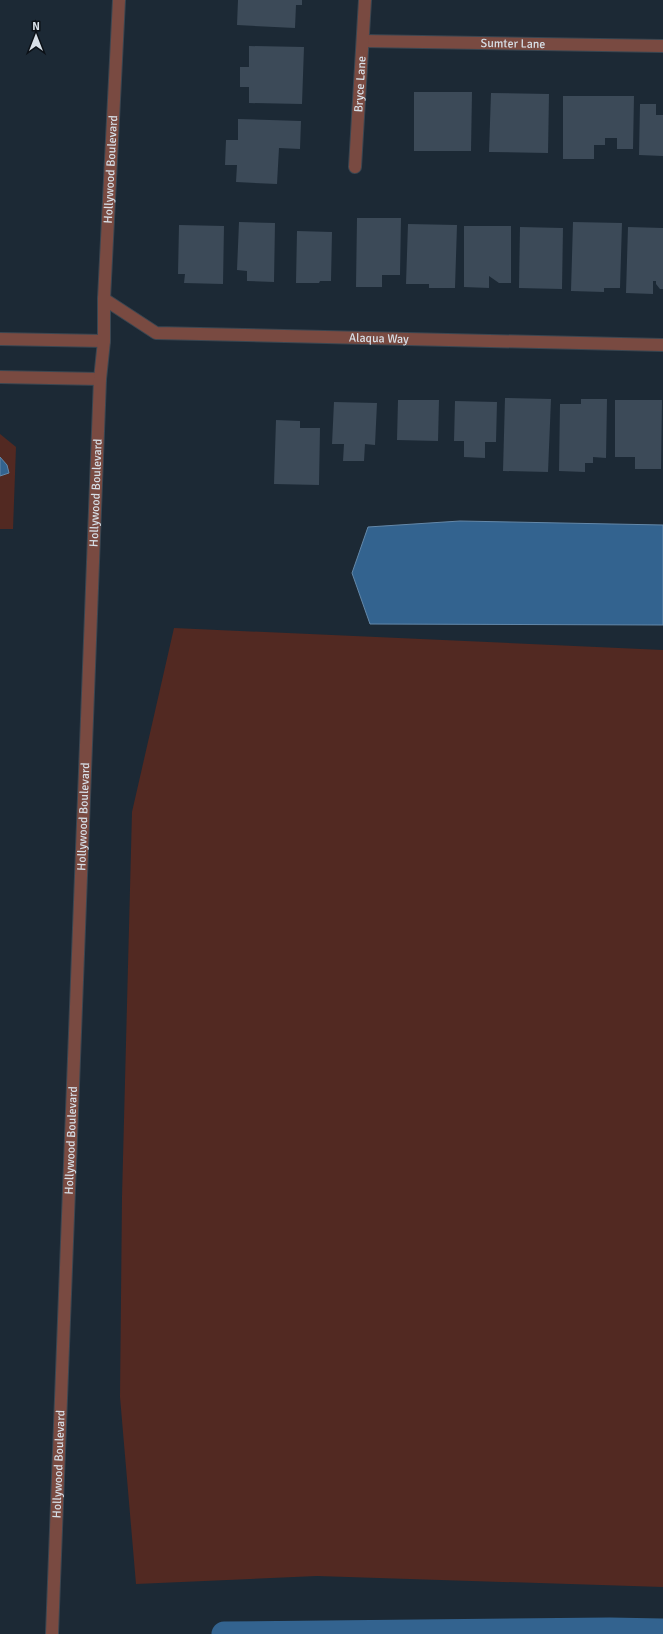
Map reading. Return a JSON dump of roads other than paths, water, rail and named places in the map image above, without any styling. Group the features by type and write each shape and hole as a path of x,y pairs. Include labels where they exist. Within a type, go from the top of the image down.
{"street":[{"name":"Hollywood Boulevard","path":"52,1634 100,379 104,341 104,299 119,0"},
{"name":"Bryce Lane","path":"354,167 364,41 365,0"},
{"name":"Sumter Lane","path":"364,41 663,46"},
{"name":"Alaqua Way","path":"104,299 156,333 663,345"},
{"path":"0,340 104,341"},
{"path":"0,377 100,379"}],"water":[{"path":"0,457 7,465 9,473 0,476"},
{"path":"460,521 663,525 663,625 370,624 352,573 368,527"}],"waterway":[{"path":"224,1634 610,1630 663,1631"}]}
